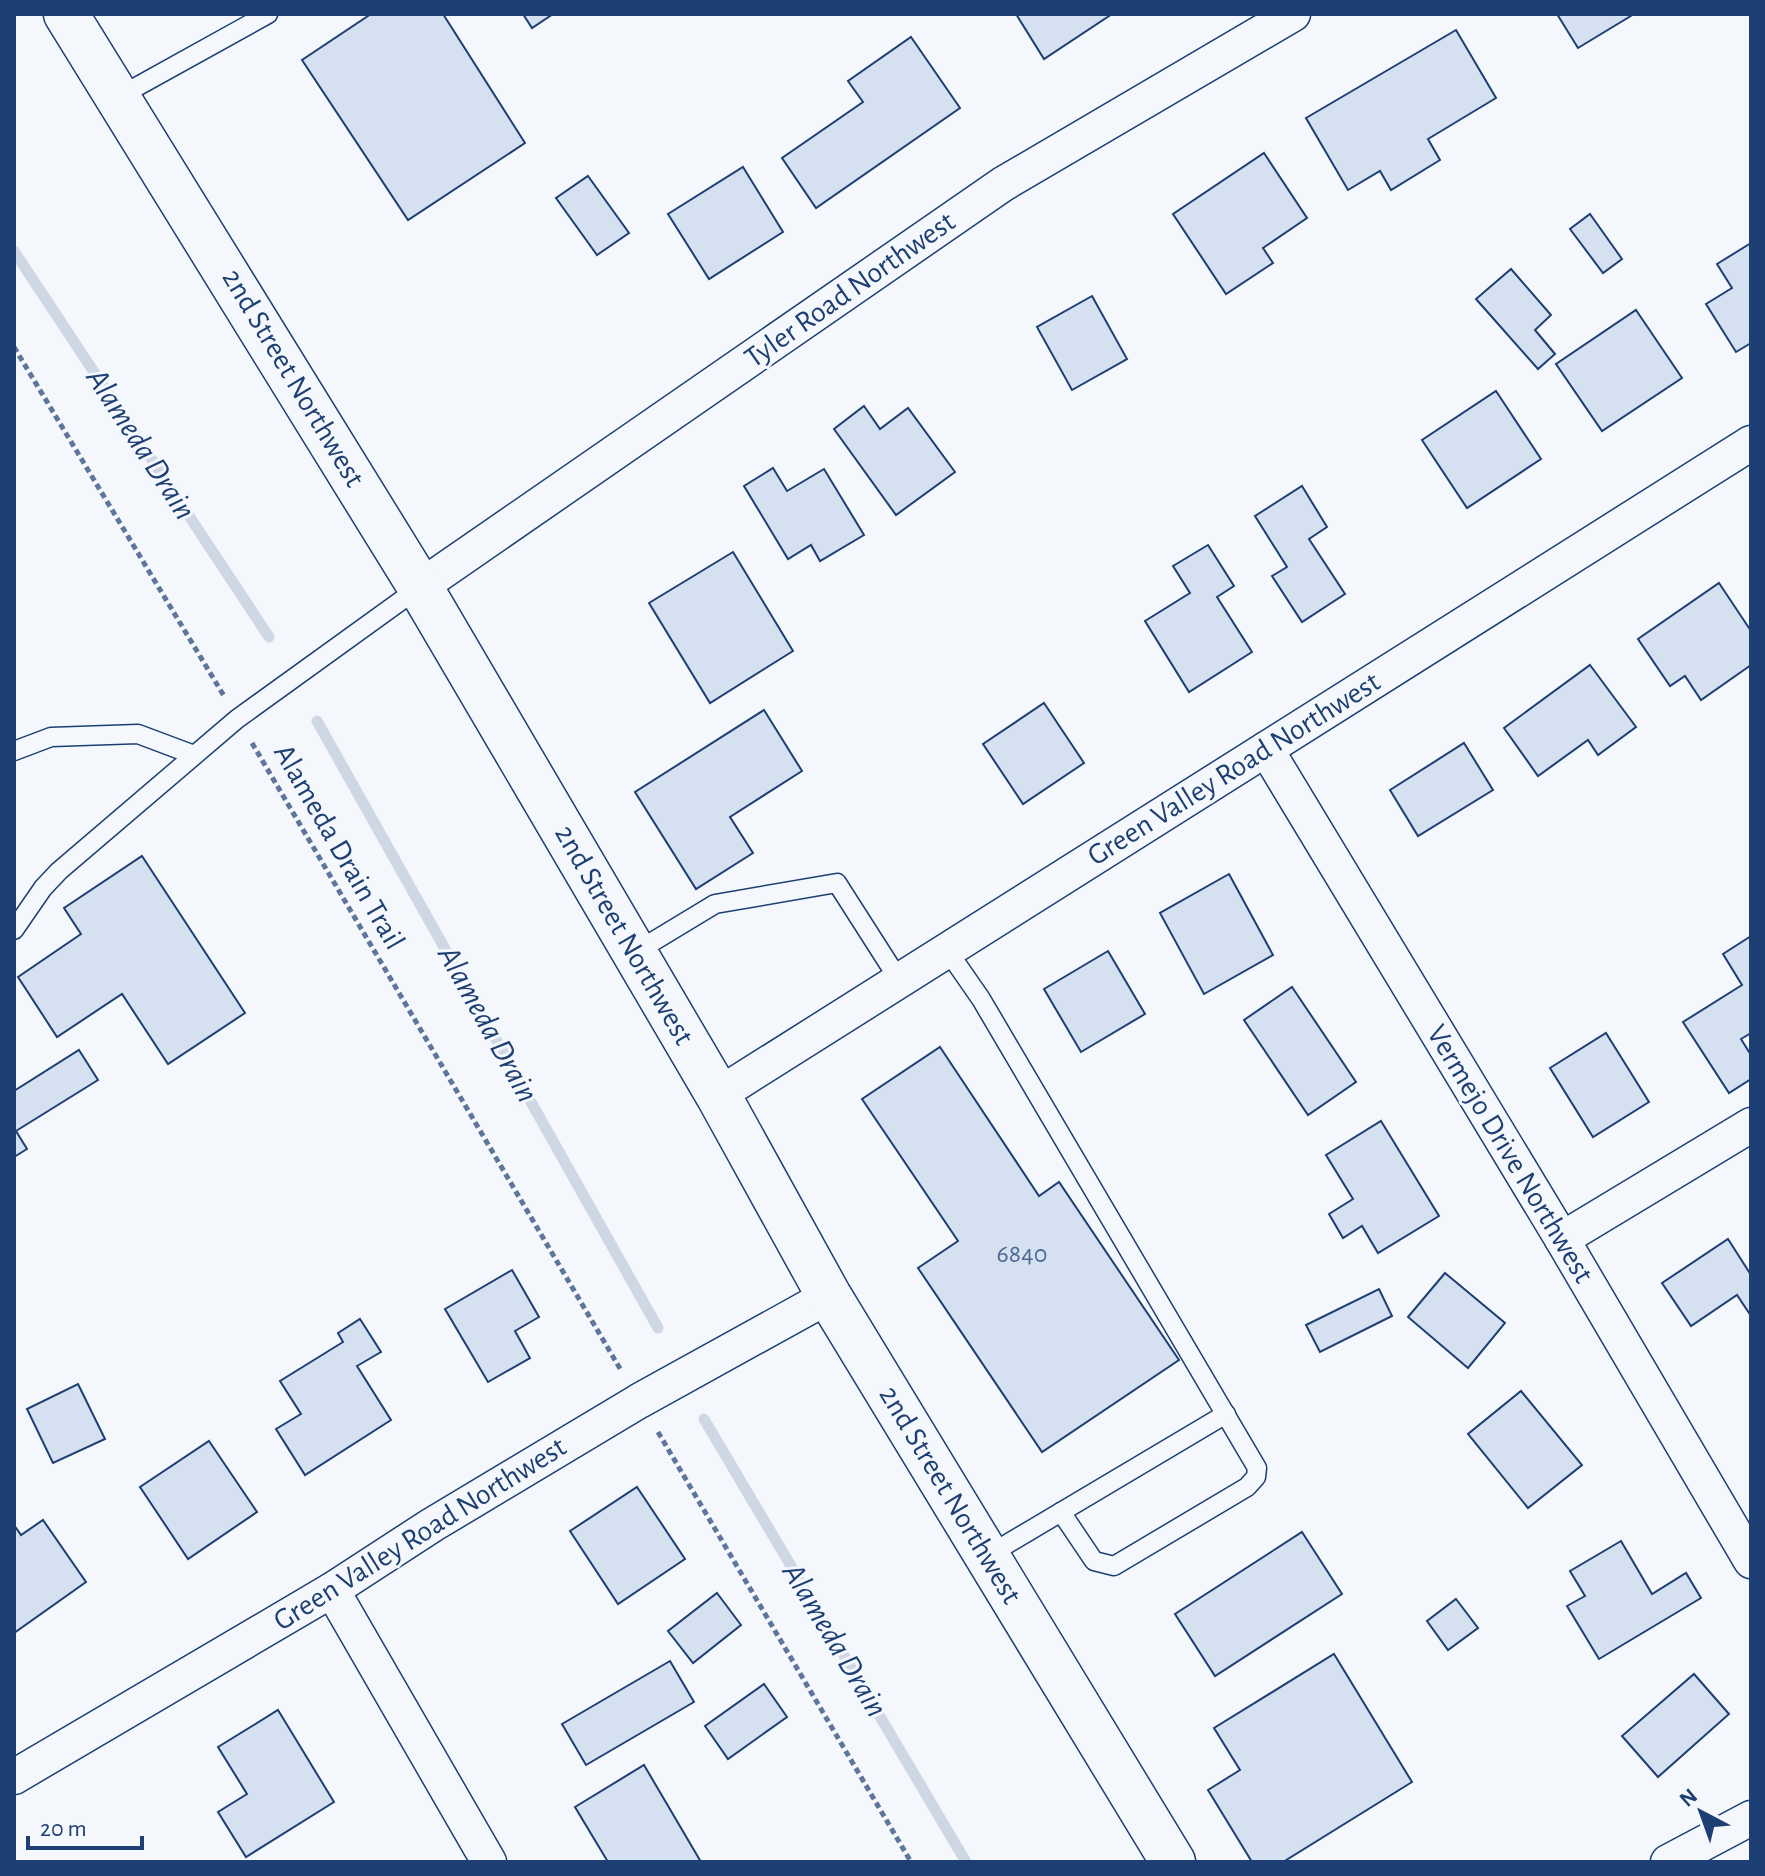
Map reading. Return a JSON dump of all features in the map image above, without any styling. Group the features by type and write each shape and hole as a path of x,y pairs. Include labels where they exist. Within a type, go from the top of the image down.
{"main road":[{"name":"2nd Street Northwest","path":"66,14 120,96 420,587 718,1095 829,1296 1173,1862"}],"street":[{"name":"Tyler Road Northwest","path":"420,587 1003,184 1293,14"},
{"name":"Green Valley Road Northwest","path":"718,1095 1751,443"},
{"name":"Vermejo Drive Northwest","path":"1266,749 1562,1239 1751,1561"},
{"path":"1562,1239 1751,1125"},
{"name":"Green Valley Road Northwest","path":"14,1777 332,1590 432,1525 626,1409 829,1296"},
{"path":"332,1590 489,1862"},
{"path":"1668,1862 1751,1818"}],"lane":[{"path":"120,96 268,14"},
{"path":"14,930 59,871 194,755 237,719 420,587"},
{"path":"14,751 51,737 138,734 194,755"},
{"path":"634,953 715,904 837,883 899,980"},
{"path":"947,950 981,999 1257,1468 1256,1477 1247,1487 1114,1566 1094,1561 1061,1512"},
{"path":"987,1556 1226,1414"}],"path":[{"name":"Alameda Drain Trail","path":"14,347 622,1372"},
{"path":"655,1428 911,1862"}],"building":[{"path":"371,14 443,14 525,143 408,220 302,60"},
{"path":"523,14 553,14 532,28"},
{"path":"1016,14 1112,14 1044,59"},
{"path":"1557,14 1634,14 1578,48"},
{"path":"1456,30 1496,98 1428,139 1440,160 1391,190 1380,171 1348,190 1306,118"},
{"path":"911,37 960,108 816,208 782,158 863,102 848,81"},
{"path":"1264,153 1307,218 1263,248 1273,263 1226,294 1173,214"},
{"path":"743,167 783,232 709,279 668,214"},
{"path":"588,176 629,233 597,255 556,198"},
{"path":"1590,214 1622,259 1603,273 1570,229"},
{"path":"1751,243 1751,343 1736,352 1706,304 1732,288 1717,264"},
{"path":"1511,269 1551,315 1535,330 1555,354 1538,369 1476,299"},
{"path":"1092,296 1127,359 1072,390 1037,327"},
{"path":"1636,310 1682,378 1602,431 1556,364"},
{"path":"1496,391 1541,459 1467,508 1422,440"},
{"path":"864,406 880,429 908,408 955,472 896,515 834,429"},
{"path":"773,468 787,491 824,469 864,535 820,561 811,545 788,559 744,486"},
{"path":"1302,486 1327,527 1309,539 1345,594 1302,622 1272,576 1287,567 1255,516"},
{"path":"1208,545 1234,586 1217,597 1252,652 1189,692 1145,621 1190,593 1173,566"},
{"path":"733,552 793,651 710,703 649,603"},
{"path":"1719,583 1751,631 1751,665 1701,700 1685,676 1670,686 1638,639"},
{"path":"1590,665 1636,727 1598,755 1588,740 1538,776 1504,728"},
{"path":"1044,703 1084,763 1023,804 983,744"},
{"path":"764,710 802,771 730,817 753,853 696,889 635,792"},
{"path":"1464,743 1493,790 1418,836 1390,790"},
{"path":"142,856 245,1013 168,1064 122,994 57,1037 18,977 81,934 64,908"},
{"path":"1229,874 1273,955 1204,994 1160,913"},
{"path":"1751,936 1751,1033 1741,1039 1751,1055 1751,1079 1729,1093 1683,1022 1742,985 1723,954"},
{"path":"1108,951 1145,1014 1081,1052 1044,989"},
{"path":"1292,987 1356,1082 1308,1115 1244,1020"},
{"path":"1606,1033 1649,1102 1593,1137 1550,1068"},
{"path":"940,1047 1039,1196 1059,1182 1179,1360 1042,1452 918,1268 958,1241 862,1099"},
{"path":"79,1050 98,1080 16,1131 27,1149 14,1157 14,1091"},
{"path":"1381,1121 1439,1216 1378,1253 1362,1226 1343,1238 1329,1214 1353,1199 1326,1155"},
{"path":"1728,1239 1751,1275 1751,1316 1737,1295 1691,1326 1662,1283"},
{"path":"512,1270 539,1317 515,1331 530,1358 488,1382 445,1309"},
{"path":"1445,1273 1505,1323 1468,1368 1408,1317"},
{"path":"1379,1289 1392,1316 1320,1352 1306,1325"},
{"path":"360,1319 381,1352 357,1366 391,1420 305,1475 276,1429 301,1414 280,1381 343,1342 338,1333"},
{"path":"78,1384 105,1439 53,1463 27,1409"},
{"path":"1521,1391 1582,1465 1528,1508 1468,1434"},
{"path":"209,1441 257,1512 188,1559 140,1487"},
{"path":"637,1487 685,1559 618,1604 570,1531"},
{"path":"43,1520 86,1582 14,1633 14,1525 21,1535"},
{"path":"1302,1532 1342,1594 1215,1676 1175,1614"},
{"path":"1621,1541 1652,1594 1686,1573 1701,1598 1599,1659 1567,1606 1585,1596 1570,1571"},
{"path":"717,1593 741,1625 693,1663 668,1631"},
{"path":"1456,1599 1478,1628 1448,1650 1427,1621"},
{"path":"1334,1654 1412,1782 1283,1862 1252,1862 1208,1790 1240,1770 1214,1728"},
{"path":"670,1661 694,1702 586,1765 562,1724"},
{"path":"1694,1674 1729,1714 1658,1777 1622,1736"},
{"path":"764,1684 787,1717 728,1759 705,1726"},
{"path":"278,1710 334,1802 246,1857 218,1812 247,1794 218,1747"},
{"path":"644,1765 701,1862 608,1862 575,1807"}],"waterway":[{"name":"Alameda Drain","path":"14,251 269,637"},
{"name":"Alameda Drain","path":"317,721 658,1328"},
{"name":"Alameda Drain","path":"704,1419 966,1862"}]}
